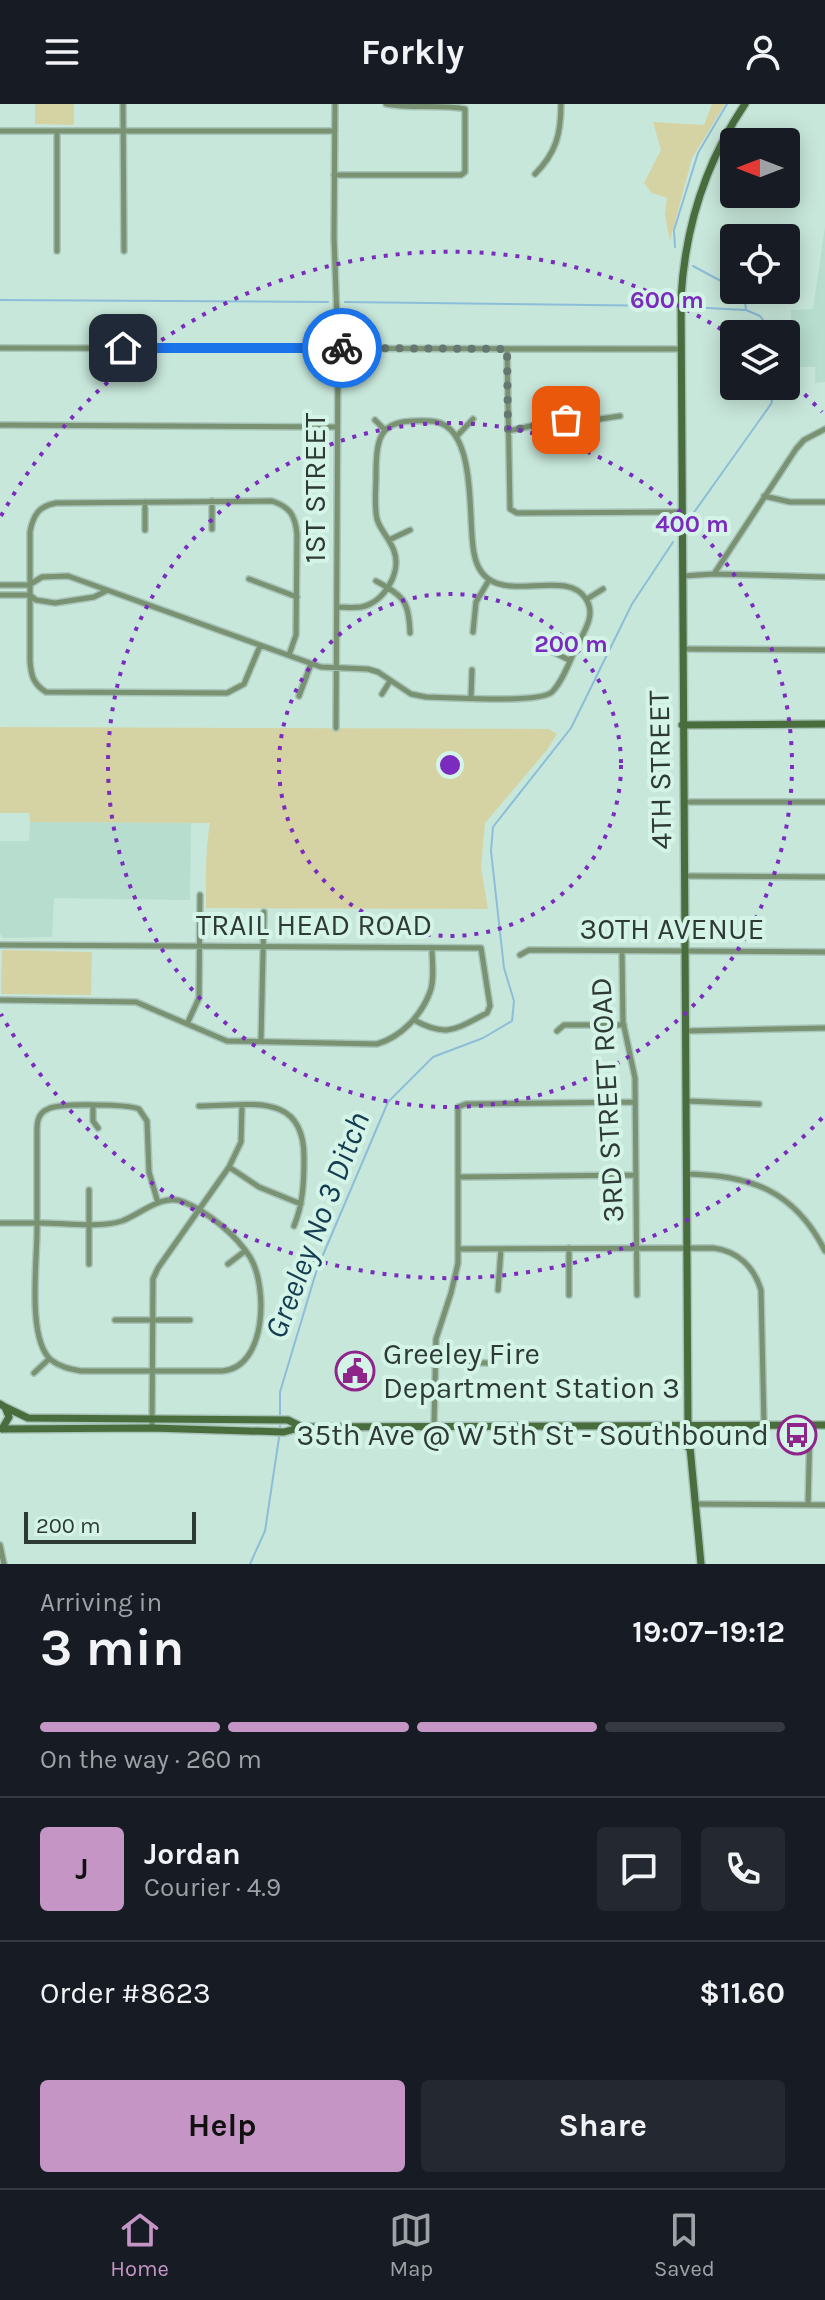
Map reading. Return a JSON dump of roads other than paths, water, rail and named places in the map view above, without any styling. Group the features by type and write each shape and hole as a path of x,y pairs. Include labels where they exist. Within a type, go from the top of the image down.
{"main road":[{"name":"4TH STREET","path":"701,1564 688,1426 686,876 682,725 683,265 685,246 703,182 713,158 745,104"},
{"path":"682,725 825,724"},
{"path":"2,1404 28,1418 271,1432 302,1427 825,1425"},
{"path":"1,1430 9,1417 2,1404"},
{"path":"1,1430 270,1420 284,1420 302,1427"},
{"path":"639,1426 644,1432 671,1433 690,1449"}],"street":[{"path":"123,104 124,251"},
{"name":"1ST STREET","path":"335,104 338,348 336,728"},
{"path":"334,175 461,175 465,172 465,109 456,104 399,107 386,104"},
{"path":"535,174 554,151 560,135 561,104"},
{"path":"0,131 335,131"},
{"path":"57,132 57,251"},
{"path":"0,348 681,349"},
{"path":"507,349 509,500 512,510 517,513 682,512"},
{"path":"508,431 553,421 620,416"},
{"path":"456,437 473,419"},
{"path":"375,420 384,429"},
{"path":"0,585 29,585 42,577 61,575 86,581 106,591 311,664 337,669 368,669 419,696 529,698 547,695 557,684 588,622 590,610 587,599 577,590 507,586 489,580 482,573 474,554 466,460 456,437 446,426 435,421 403,421 384,429 376,450 376,516 395,552 397,564 392,580 370,604 337,607"},
{"path":"0,425 337,427"},
{"path":"714,574 796,449 804,440 825,429"},
{"path":"764,496 790,502 825,502"},
{"path":"212,501 212,529"},
{"path":"260,646 244,684 227,693 53,694 42,689 31,676 30,532 35,515 41,508 56,503 272,501 287,506 296,522 296,635 289,655"},
{"path":"145,502 145,530"},
{"path":"389,540 410,530"},
{"path":"683,576 825,577"},
{"path":"249,579 297,597"},
{"path":"473,632 476,602 489,580"},
{"path":"376,581 399,594 408,608 410,633"},
{"path":"587,599 603,589"},
{"path":"0,595 30,595 45,602 64,603 106,591"},
{"path":"539,645 569,660"},
{"path":"683,649 825,650"},
{"path":"299,696 311,664"},
{"path":"471,698 472,670"},
{"path":"382,694 390,681"},
{"path":"685,802 825,802"},
{"path":"686,876 825,877"},
{"path":"187,1024 199,998 200,895"},
{"path":"261,1041 264,912"},
{"name":"TRAIL HEAD ROAD","path":"0,945 481,948 489,1010 459,1028 435,1031 414,1020"},
{"path":"0,1000 136,1002 227,1041 377,1044 393,1039 414,1020 430,993 432,948"},
{"name":"30TH AVENUE","path":"520,955 529,950 825,952"},
{"name":"3RD STREET ROAD","path":"622,951 624,1025 635,1078 637,1295"},
{"path":"557,1031 564,1025 624,1025"},
{"path":"686,1031 825,1028"},
{"path":"687,1101 759,1104"},
{"path":"434,1426 436,1339 458,1263 458,1107 466,1104 635,1102"},
{"path":"93,1106 93,1121 98,1128"},
{"path":"0,1223 37,1223 89,1223 123,1220 158,1203 179,1201 199,1211 223,1228 245,1251 257,1272 261,1315 258,1334 247,1357 237,1368 229,1371 81,1371 49,1359 37,1334 37,1223 39,1118 50,1108 93,1106 133,1107 144,1114 148,1129 149,1172 158,1203"},
{"path":"199,1106 280,1108 297,1121 303,1137 304,1191 294,1226"},
{"path":"152,1424 153,1279 229,1167 241,1142 242,1106"},
{"path":"229,1167 259,1187 301,1204"},
{"path":"687,1174 740,1178 765,1187 802,1214 825,1251"},
{"path":"458,1177 636,1175"},
{"path":"89,1190 89,1264"},
{"path":"569,1248 569,1295"},
{"path":"458,1249 713,1248 729,1252 748,1264 758,1279 762,1296 764,1425"},
{"path":"498,1290 501,1249"},
{"path":"228,1264 245,1251"},
{"path":"115,1320 190,1320"},
{"path":"34,1373 49,1359"},
{"path":"435,1362 490,1363"},
{"path":"808,1505 810,1425"},
{"path":"695,1504 825,1505"},
{"path":"0,1545 4,1564"}],"waterway":[{"name":"Greeley No 3 Ditch","path":"675,247 674,230 698,153 727,104"},
{"name":"Greeley No 3 Ditch","path":"693,266 720,280"},
{"path":"0,300 328,302"},
{"path":"345,302 673,306"},
{"name":"Greeley No 3 Ditch","path":"745,304 746,310 763,320"},
{"path":"689,307 745,310"},
{"name":"Greeley No 3 Ditch","path":"690,518 772,400"},
{"name":"Greeley No 3 Ditch","path":"250,1564 265,1531 280,1431 280,1392 317,1269 388,1102 433,1057 483,1038 512,1021 514,1001 504,968 491,851 493,827 571,728 632,604 673,542"}],"place":[{"name":"Greeley Fire Department Station 3","path":"355,1371"},
{"name":"35th Ave @ W 5th St - Southbound","path":"797,1435"}]}
